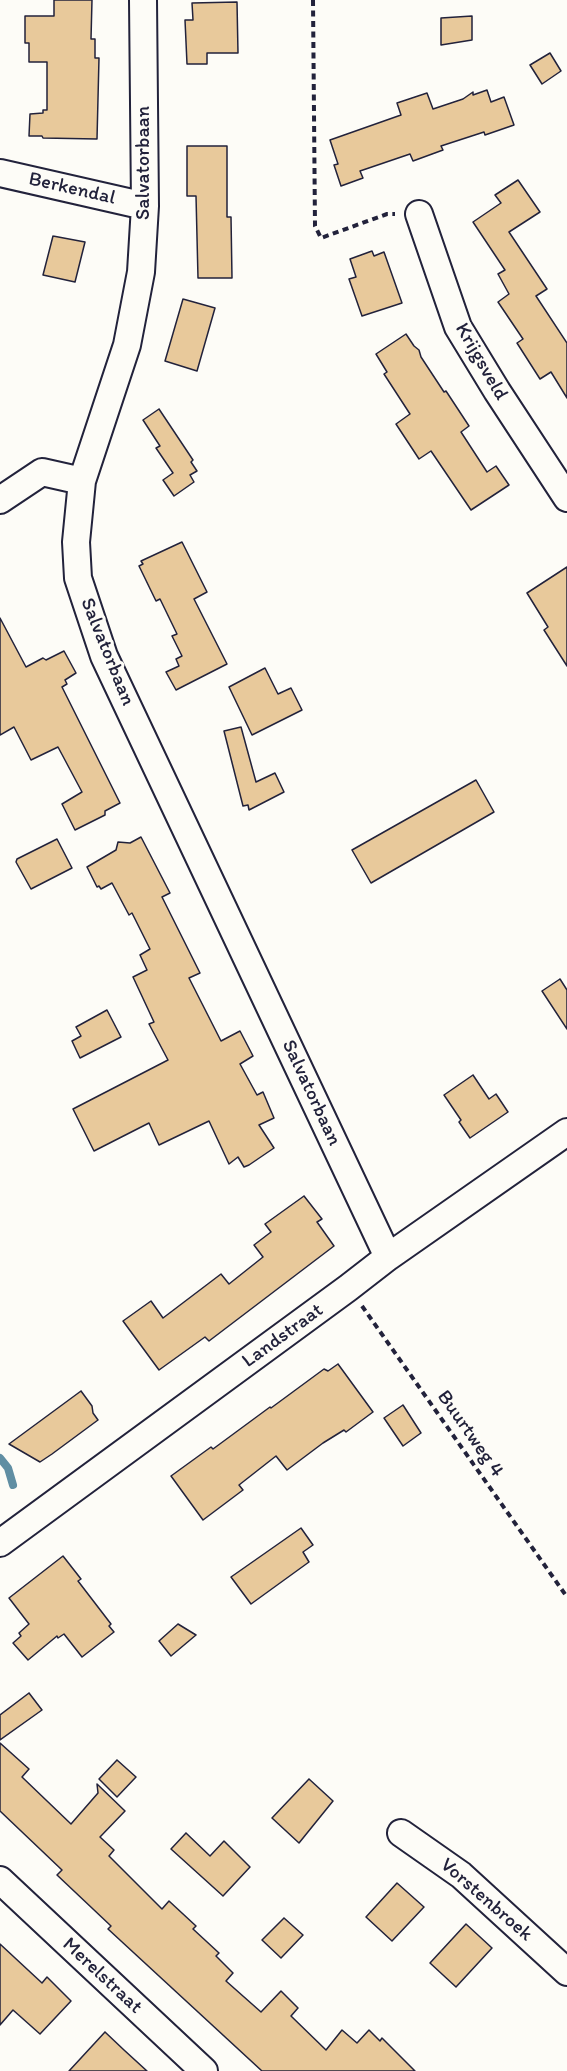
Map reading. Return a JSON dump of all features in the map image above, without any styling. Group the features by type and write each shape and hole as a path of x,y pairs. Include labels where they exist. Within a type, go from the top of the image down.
{"street":[{"name":"Salvatorbaan","path":"143,0 145,206 141,272 126,345 82,481 76,542 78,578 104,656 388,1257"},
{"name":"Berkendal","path":"0,173 145,206"},
{"name":"Krijgsveld","path":"419,214 459,327 497,391 567,498"},
{"path":"0,500 42,472 82,481"},
{"name":"Landstraat","path":"0,1543 388,1257 567,1132"},
{"name":"Vorstenbroek","path":"401,1833 461,1875 567,1972"},
{"name":"Merelstraat","path":"0,1880 204,2071"}],"path":[{"path":"313,0 315,226 321,238 387,214 419,214"},
{"name":"Buurtweg 4","path":"348,1288 567,1598"}],"building":[{"path":"54,0 92,0 91,39 95,39 95,58 99,58 97,139 29,136 30,114 43,113 43,110 47,110 47,62 29,62 29,43 25,43 25,16 54,16"},
{"path":"237,2 238,53 207,53 207,64 187,64 185,20 193,20 192,3"},
{"path":"472,16 472,40 441,45 441,18"},
{"path":"550,53 561,71 542,84 530,65"},
{"path":"487,90 491,102 504,97 514,125 441,146 443,150 413,161 410,154 360,171 363,178 341,186 334,165 338,164 330,140 401,115 397,103 427,93 433,109 463,99 473,92 473,95"},
{"path":"187,146 227,146 227,217 231,217 232,278 198,278 196,196 187,196"},
{"path":"518,180 540,212 509,232 547,289 536,296 567,343 567,398 551,372 540,379 517,343 523,339 498,302 509,294 498,274 505,270 473,222 501,203 495,195"},
{"path":"53,236 85,242 75,282 43,275"},
{"path":"372,251 374,256 384,252 402,303 362,316 349,279 356,277 350,259"},
{"path":"183,299 215,308 197,371 165,361"},
{"path":"406,334 469,426 461,432 487,472 496,466 509,485 471,510 431,451 419,459 396,424 410,414 384,374 387,372 376,354"},
{"path":"159,409 193,460 191,462 197,471 190,475 194,482 174,496 163,480 173,473 156,448 160,446 143,420"},
{"path":"182,542 207,592 194,599 227,664 176,690 166,672 179,666 176,659 182,656 172,636 177,634 160,599 156,601 139,566 143,564 141,561"},
{"path":"567,567 567,666 544,630 548,627 527,593"},
{"path":"0,618 26,667 64,651 76,673 65,680 67,684 62,687 120,803 105,811 105,815 75,830 62,804 82,792 58,747 31,760 14,727 0,735"},
{"path":"265,668 278,694 291,688 302,710 252,735 229,687"},
{"path":"241,727 256,782 275,773 284,792 249,810 248,805 243,806 224,731"},
{"path":"476,780 494,812 371,883 352,850"},
{"path":"141,837 170,893 162,897 200,973 189,978 221,1041 240,1031 253,1056 240,1064 257,1095 263,1092 274,1118 259,1125 274,1148 244,1167 238,1157 229,1164 209,1121 159,1145 149,1123 94,1151 73,1109 168,1060 149,1024 154,1022 133,977 147,970 140,955 150,949 132,913 129,915 112,883 101,889 97,887 87,867 116,850 118,842 130,843"},
{"path":"57,839 72,868 31,889 16,862 17,859"},
{"path":"560,979 567,990 567,1029 542,991"},
{"path":"107,1010 121,1037 80,1058 72,1041 81,1036 76,1027"},
{"path":"473,1075 489,1099 496,1094 508,1112 470,1138 444,1095"},
{"path":"304,1196 322,1219 317,1222 334,1246 209,1341 205,1337 159,1370 123,1321 151,1301 163,1318 221,1274 229,1284 263,1257 254,1245 271,1232 265,1224"},
{"path":"338,1364 373,1412 346,1432 344,1430 323,1443 287,1470 276,1456 239,1485 243,1490 203,1520 171,1476 211,1447 213,1449 324,1369 328,1371"},
{"path":"81,1391 92,1406 93,1413 98,1420 52,1454 40,1462 9,1444"},
{"path":"403,1405 421,1433 403,1446 384,1418"},
{"path":"301,1528 313,1545 303,1552 309,1562 251,1604 231,1577"},
{"path":"63,1556 81,1579 78,1581 111,1624 109,1626 114,1632 82,1657 64,1634 58,1638 57,1636 28,1660 13,1643 21,1636 19,1633 29,1624 9,1598"},
{"path":"178,1624 196,1635 171,1656 159,1641"},
{"path":"29,1693 42,1710 0,1740 0,1715"},
{"path":"0,1743 29,1769 22,1777 71,1824 98,1793 97,1784 125,1811 100,1837 114,1850 109,1856 162,1909 169,1901 196,1926 193,1929 219,1953 216,1956 233,1973 226,1981 261,2012 281,1991 298,2008 291,2016 326,2050 342,2030 357,2043 369,2030 380,2041 382,2038 415,2071 262,2071 108,1929 111,1926 57,1875 62,1870 0,1811"},
{"path":"117,1760 136,1777 117,1797 99,1779"},
{"path":"309,1779 333,1801 299,1843 272,1818"},
{"path":"186,1833 210,1856 224,1841 250,1867 223,1896 171,1849"},
{"path":"397,1883 424,1907 392,1941 366,1917"},
{"path":"284,1918 303,1935 281,1958 262,1940"},
{"path":"466,1924 492,1948 456,1987 430,1963"},
{"path":"0,1944 42,1983 47,1977 71,2001 40,2034 13,2010 0,2025"},
{"path":"105,2032 124,2050 147,2071 69,2071"}],"waterway":[{"path":"0,1458 8,1468 13,1485"}]}
